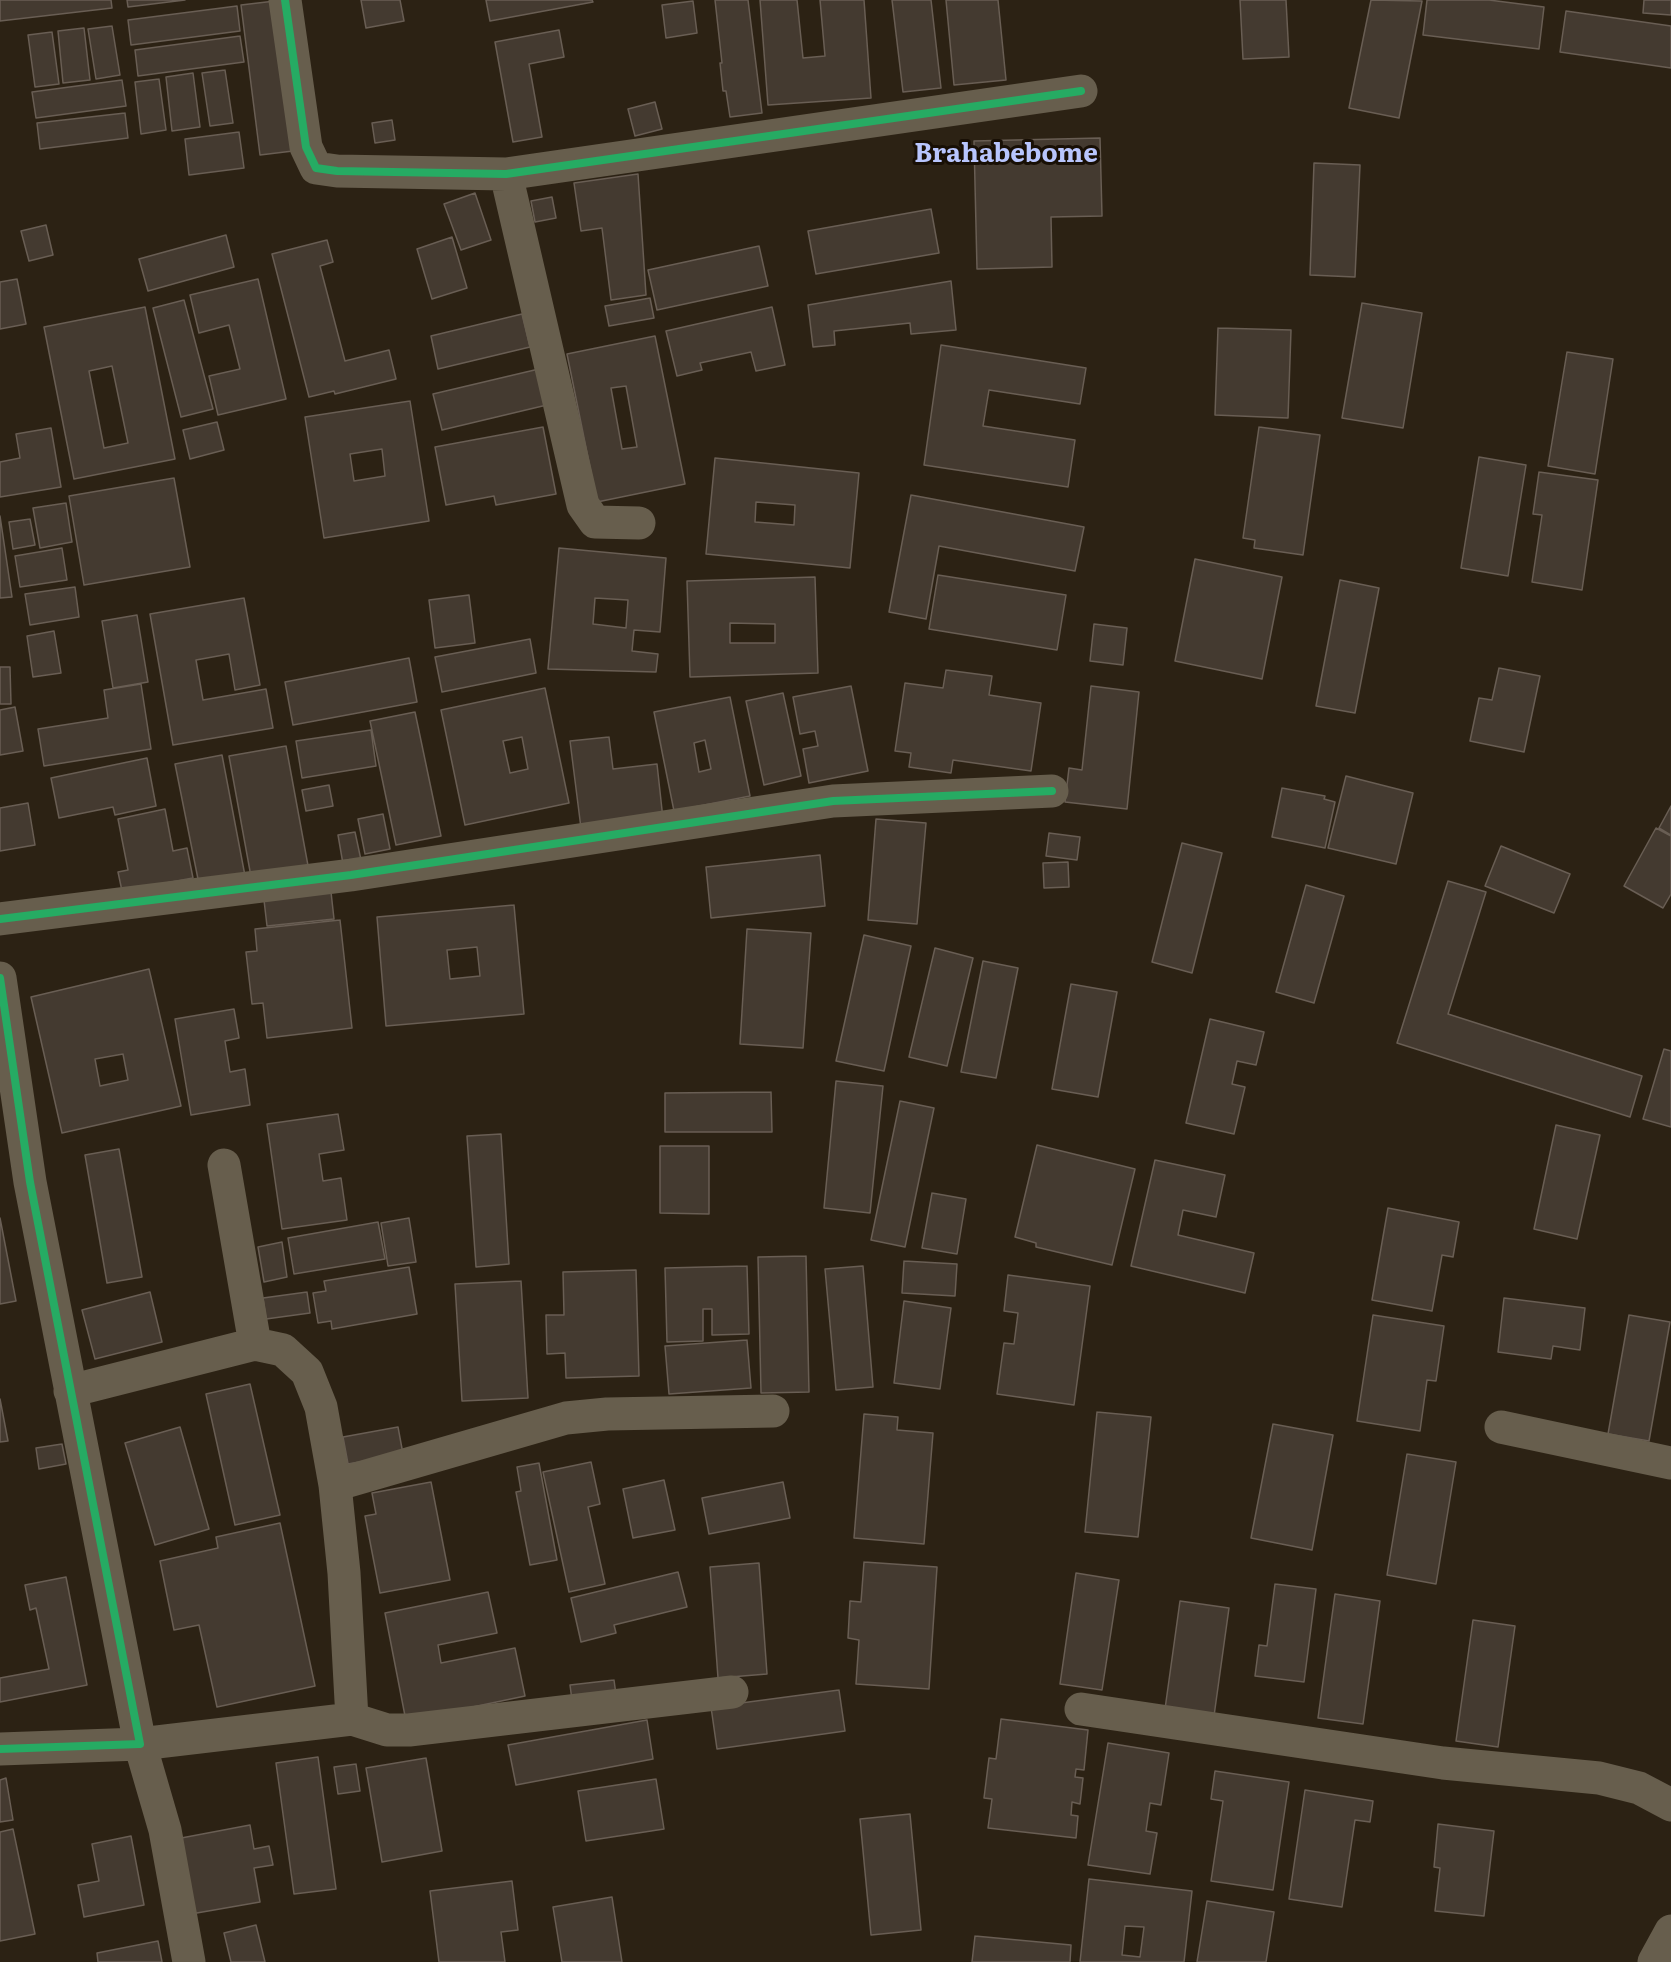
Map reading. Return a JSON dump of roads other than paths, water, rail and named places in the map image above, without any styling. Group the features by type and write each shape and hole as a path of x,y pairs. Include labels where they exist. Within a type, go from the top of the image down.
{"street":[{"path":"285,0 306,147 316,168 337,171 506,174 1081,91"},
{"path":"506,174 583,505 595,522 639,523"},
{"path":"0,919 351,875 833,801 1052,791"},
{"path":"0,978 30,1182 70,1391 140,1744 165,1830 189,1962"},
{"path":"224,1165 255,1344"},
{"path":"70,1391 255,1344 284,1350 307,1372 321,1407 335,1485 344,1573 352,1719"},
{"path":"335,1485 566,1418 607,1414 773,1411"},
{"path":"1502,1427 1671,1463"},
{"path":"0,1749 140,1744 352,1719 387,1730 409,1730 732,1692"},
{"path":"1081,1708 1443,1763 1599,1778 1639,1788 1671,1805"},
{"path":"1653,1962 1671,1931"}],"district":[{"name":"Brahabebome","path":"1006,154"}]}
